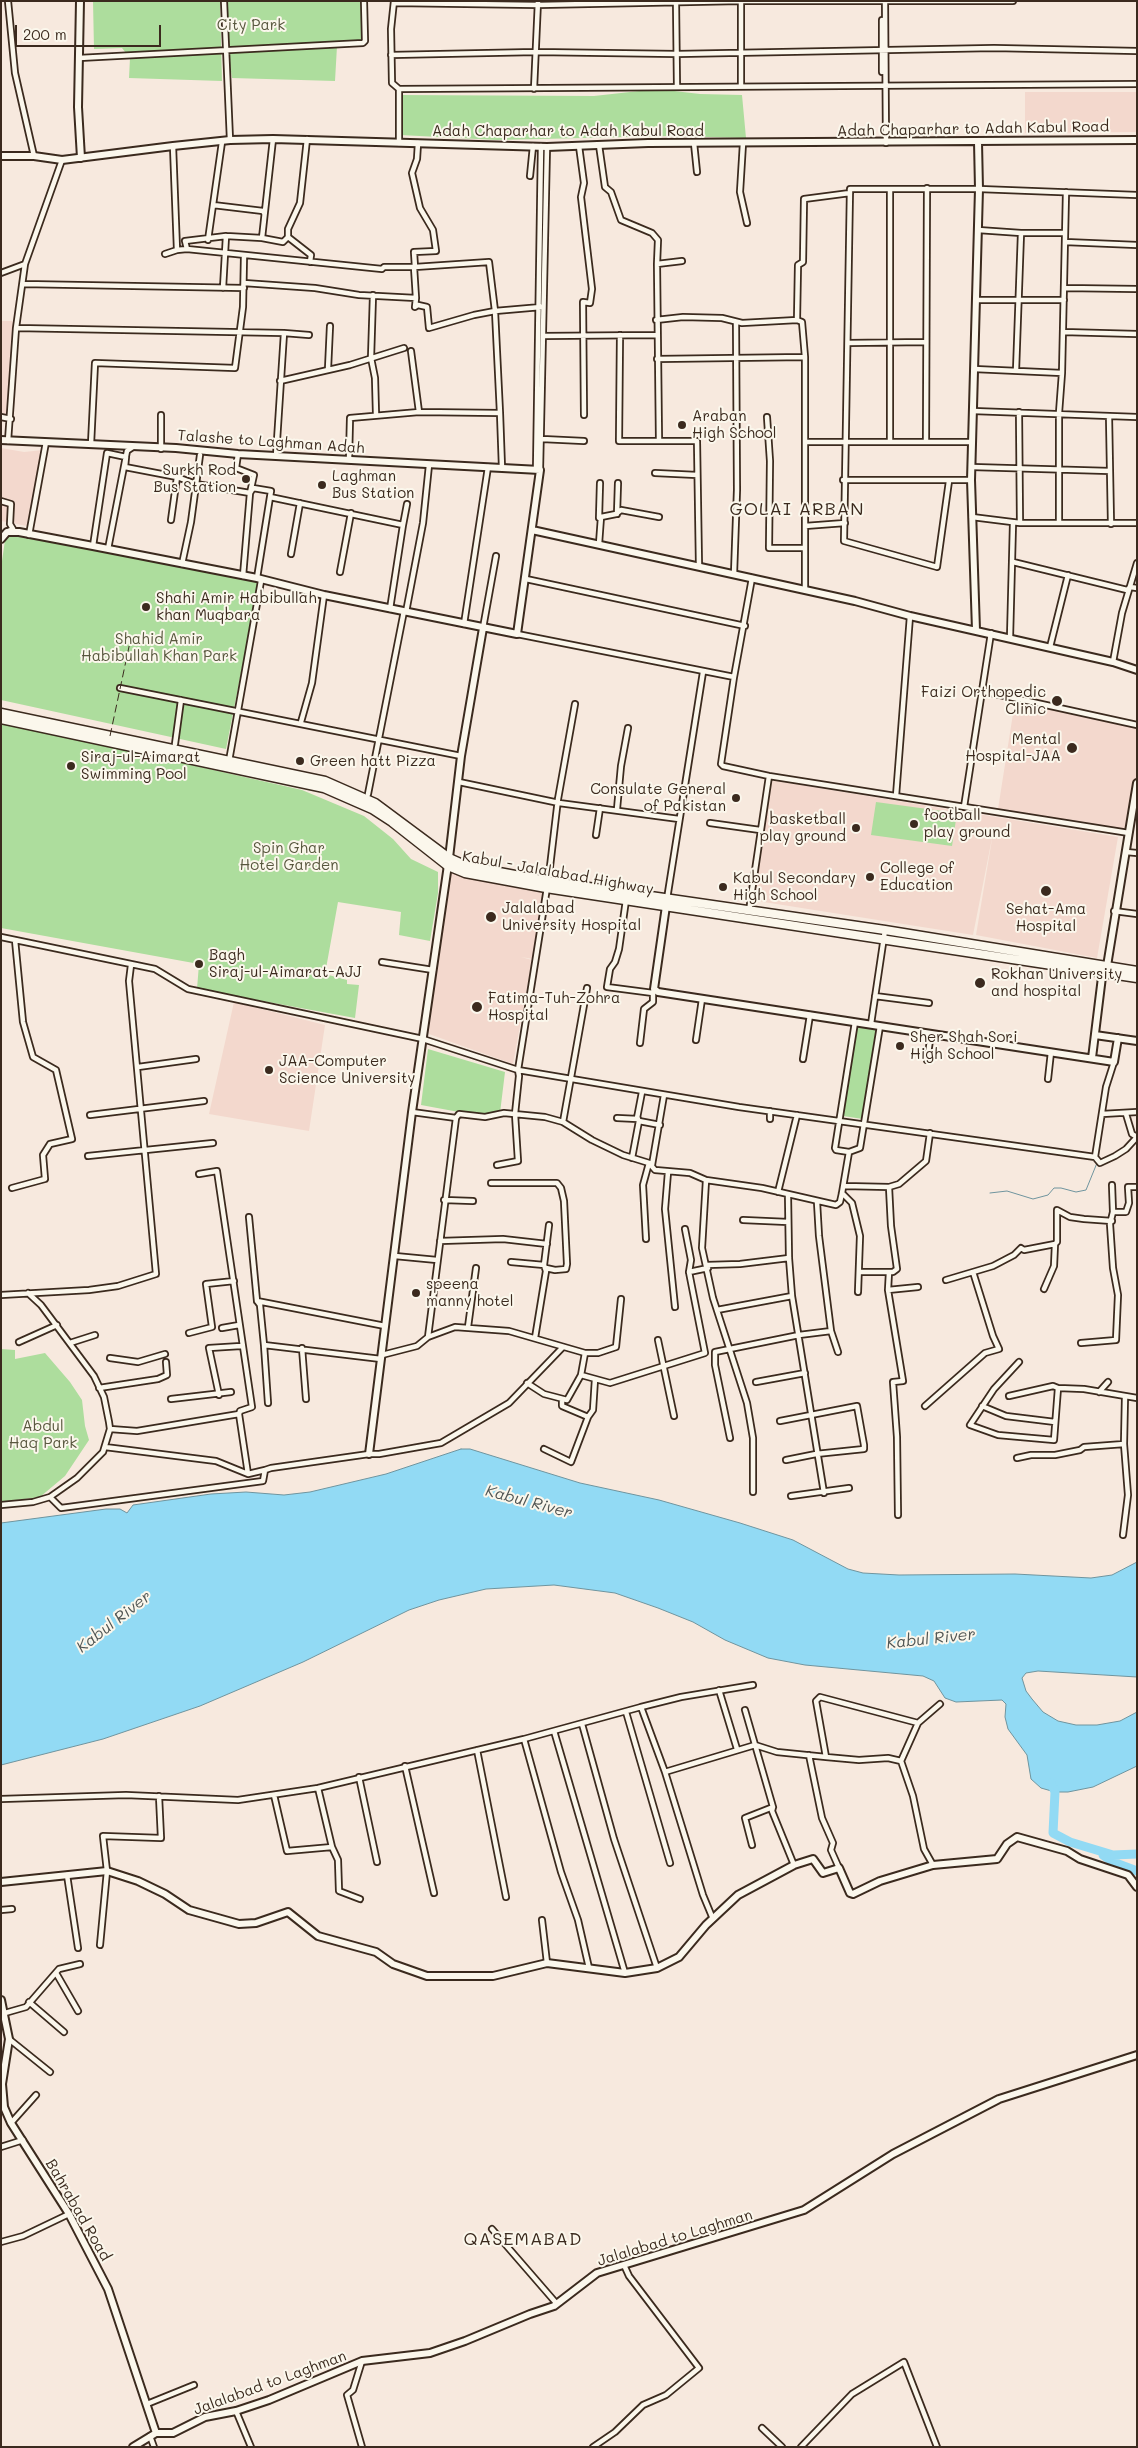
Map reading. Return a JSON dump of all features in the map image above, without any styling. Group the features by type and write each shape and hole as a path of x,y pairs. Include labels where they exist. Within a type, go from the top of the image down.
{"highway":[{"name":"Kabul - Jalalabad Highway","path":"1,713 228,764 324,788 350,798 392,822 465,873 884,934 1106,969 1137,970"},
{"name":"Kabul - Jalalabad Highway","path":"1,719 228,764"},
{"name":"Kabul - Jalalabad Highway","path":"546,885 626,900 667,902 748,911 884,934"},
{"name":"Kabul - Jalalabad Highway","path":"1106,969 1137,978"}],"street":[{"path":"8,1 15,73 34,156"},
{"path":"80,1 78,107 81,158"},
{"path":"224,1 230,140"},
{"path":"80,58 363,43 365,41 364,1"},
{"path":"741,1 741,86"},
{"path":"1013,1 394,2 391,30 392,83 399,89 1137,84"},
{"path":"676,2 677,87"},
{"path":"884,2 884,143"},
{"path":"534,89 538,3"},
{"path":"391,56 536,52 677,54 884,52 994,48 1137,51"},
{"path":"399,89 399,143"},
{"path":"187,249 185,240 208,240 226,236 262,238 283,242 288,237 288,229 300,203 307,139"},
{"name":"Adah Chaparhar to Adah Kabul Road","path":"1,156 34,156 62,160 230,140 307,139 540,147 694,143 1137,140"},
{"path":"262,238 274,140"},
{"path":"208,240 222,142"},
{"path":"976,630 971,480 979,189 978,142"},
{"path":"418,143 417,159 412,174 420,208 433,230 436,251 414,252 415,267 489,262 494,311 502,468"},
{"path":"694,143 697,172"},
{"path":"743,143 740,192 748,223"},
{"path":"599,145 605,186 611,192 621,220 652,232 658,240 656,320 658,440"},
{"path":"173,146 177,250"},
{"path":"579,146 584,183 581,197 592,289 590,303 583,302 584,415"},
{"path":"530,176 540,147"},
{"path":"538,470 541,307 540,147"},
{"path":"5,441 11,419 16,328 25,264 62,160"},
{"path":"890,188 890,442"},
{"path":"926,442 927,188"},
{"path":"949,481 937,567 844,541 843,480 848,343 850,189 979,189 1137,195"},
{"path":"1059,524 1059,413 1062,373 1066,192"},
{"path":"797,320 798,264 803,262 804,199 850,193"},
{"path":"214,205 263,211 264,213"},
{"path":"978,230 1021,234 1065,233"},
{"path":"1016,371 1021,234"},
{"path":"223,288 226,236"},
{"path":"288,237 311,255 310,262"},
{"path":"1065,242 1137,244"},
{"path":"164,254 187,249 382,270 384,267 414,267 415,307 418,305 427,307 430,328 494,311 541,307"},
{"path":"91,444 95,363 235,368 244,286 244,256"},
{"path":"657,264 682,262"},
{"path":"1,272 25,264"},
{"path":"23,284 223,288 244,286 416,298"},
{"path":"1064,288 1137,289"},
{"path":"373,295 371,358 375,378 376,414"},
{"path":"976,300 1064,300"},
{"path":"517,634 526,579 542,439 543,336 541,307"},
{"path":"656,320 682,317 722,318 736,322 797,320 803,324 805,357 805,590"},
{"path":"734,574 737,490 736,322"},
{"path":"328,369 330,326"},
{"path":"16,328 310,335"},
{"path":"1063,332 1137,334"},
{"path":"276,456 284,333"},
{"path":"620,335 619,441 697,440 699,566"},
{"path":"543,336 656,335"},
{"path":"848,343 926,342"},
{"path":"280,381 404,348"},
{"path":"411,351 419,412"},
{"path":"657,359 805,357"},
{"path":"974,369 1062,373"},
{"path":"973,411 1137,417"},
{"path":"349,460 350,418 376,414 419,412 500,413"},
{"path":"1019,412 1020,523"},
{"path":"161,415 161,449"},
{"path":"1109,416 1111,524"},
{"path":"1,417 11,419"},
{"path":"766,417 770,462 769,548 805,548"},
{"path":"542,439 584,441"},
{"name":"Talashe to Laghman Adah","path":"5,441 91,444 538,470"},
{"path":"29,534 46,442"},
{"path":"805,442 972,442"},
{"path":"124,467 127,451 133,447"},
{"path":"92,546 107,453 126,457 108,548"},
{"path":"238,454 236,468 254,473 250,493 243,576"},
{"path":"182,564 200,455"},
{"path":"368,794 423,522 429,465"},
{"path":"972,466 1110,471"},
{"path":"124,467 177,477 196,484 250,493"},
{"path":"464,624 488,467"},
{"path":"656,473 697,476"},
{"path":"171,520 177,477"},
{"path":"843,480 971,480"},
{"path":"599,544 600,483"},
{"path":"617,514 618,483"},
{"path":"228,764 259,579 271,491 252,488 250,493"},
{"path":"270,497 404,525"},
{"path":"1,501 9,503 12,507 10,524 13,530 7,532 1,539"},
{"path":"291,554 300,503"},
{"path":"390,609 407,504"},
{"path":"599,518 617,514 621,510 659,517"},
{"path":"340,572 351,513"},
{"path":"972,517 1012,523 1137,523"},
{"path":"805,526 844,523"},
{"path":"1010,638 1013,562 1012,523"},
{"path":"532,530 991,633 1113,662 1137,670"},
{"path":"7,532 108,548 259,579 390,609 734,677"},
{"path":"368,1454 395,1256 412,1112 448,862 461,756 496,556"},
{"path":"1013,562 1127,590 1137,588"},
{"path":"1113,662 1127,590 1137,562"},
{"path":"1050,647 1068,575"},
{"path":"752,578 734,677 721,765 768,776 1129,833"},
{"path":"526,579 744,626"},
{"path":"302,722 312,684 324,595"},
{"path":"896,796 910,616"},
{"path":"964,807 991,633"},
{"path":"640,1043 644,1009 653,1002 653,991 703,672"},
{"path":"120,688 238,712 302,722 461,756"},
{"path":"982,691 1137,725"},
{"path":"175,744 181,700"},
{"path":"497,1165 518,1162 515,1114 520,1076 518,1070 576,704"},
{"path":"617,809 621,766 628,728"},
{"path":"748,911 768,776"},
{"path":"459,782 559,803 617,809 680,819"},
{"path":"1092,1058 1102,977 1106,969 1114,911 1137,783"},
{"path":"596,835 600,808"},
{"path":"710,823 760,830"},
{"path":"1126,852 1137,853"},
{"path":"626,900 618,949 615,962 610,969 607,987 653,991 1114,1062"},
{"path":"1114,911 1137,914"},
{"path":"871,1024 884,934"},
{"path":"1,937 155,969 188,989 423,1039 518,1070 642,1092 930,1133 1098,1160 1126,1149 1137,1137 1132,1134 1126,1114"},
{"path":"12,1188 45,1179 43,1155 50,1144 72,1139 56,1070 33,1057 23,1022 15,940"},
{"path":"382,962 432,970"},
{"path":"1,1295 113,1287 156,1274 129,981 131,965"},
{"path":"563,1122 588,988"},
{"path":"875,996 928,1003"},
{"path":"696,1040 702,999"},
{"path":"803,1059 810,1015"},
{"path":"855,1022 836,1150 849,1152 860,1148 880,1026"},
{"path":"927,1060 931,1034"},
{"path":"1095,1035 1137,1041"},
{"path":"1098,1160 1106,1087 1114,1062 1118,1038"},
{"path":"1048,1079 1051,1052"},
{"path":"138,1067 196,1059"},
{"path":"632,1158 642,1092"},
{"path":"646,1239 643,1185 660,1124 664,1095"},
{"path":"90,1115 204,1101"},
{"path":"770,1111 770,1119"},
{"path":"412,1112 456,1118"},
{"path":"1102,1114 1137,1112"},
{"path":"428,1337 444,1200 456,1118 459,1114 485,1117 504,1113 544,1116 563,1122 592,1140 650,1164 655,1170 690,1173 706,1180 778,1192 836,1205 840,1202 844,1186 849,1152"},
{"path":"778,1192 797,1115"},
{"path":"617,1118 660,1124"},
{"path":"844,1186 889,1187 899,1184 926,1161 930,1133"},
{"path":"88,1156 213,1142"},
{"path":"110,1429 137,1431 239,1414 240,1411 252,1408 241,1346 234,1281 217,1172 199,1174"},
{"path":"668,1172 665,1209 675,1307"},
{"path":"706,1180 702,1231 707,1266 717,1310 747,1403 753,1438 753,1492"},
{"path":"492,1183 556,1183 560,1188 564,1201 566,1269 555,1270 545,1266 511,1262"},
{"path":"1081,1343 1116,1340 1118,1295 1111,1243 1112,1185"},
{"path":"1113,1212 1126,1212 1130,1203 1128,1187 1137,1186"},
{"path":"859,1272 889,1272 897,1269 891,1226 889,1187"},
{"path":"842,1193 852,1203 860,1236 858,1292"},
{"path":"788,1195 792,1296 816,1454 824,1493"},
{"path":"444,1200 473,1201"},
{"path":"817,1202 819,1236 831,1331 838,1352"},
{"path":"1044,1289 1054,1266 1055,1244 1057,1242 1057,1210 1084,1219 1112,1220"},
{"path":"249,1217 257,1301 260,1305 268,1403"},
{"path":"743,1220 788,1222"},
{"path":"535,1338 549,1225"},
{"path":"581,1375 610,1383 705,1353 690,1272 691,1260 685,1229"},
{"path":"440,1241 504,1239 546,1244"},
{"path":"946,1280 992,1266 1014,1255 1021,1248 1024,1250 1055,1244"},
{"path":"395,1256 438,1260"},
{"path":"690,1272 707,1266 789,1258"},
{"path":"468,1327 476,1268"},
{"path":"889,1272 888,1290 903,1381 893,1382 897,1437 898,1515"},
{"path":"925,1406 985,1353 999,1349 993,1336 973,1272"},
{"path":"189,1333 212,1326 206,1284 234,1281"},
{"path":"888,1290 918,1287"},
{"path":"1,1505 33,1502 50,1498 77,1478 105,1447 110,1429 104,1397 99,1388 57,1325 42,1305 28,1293"},
{"path":"717,1310 792,1296"},
{"path":"264,1345 381,1357 412,1348 428,1337 455,1326 509,1331 562,1348 585,1353 598,1353 616,1347 622,1299"},
{"path":"257,1301 385,1326"},
{"path":"20,1342 57,1325"},
{"path":"222,1328 239,1326"},
{"path":"730,1438 714,1354 799,1335 831,1331"},
{"path":"70,1343 95,1335"},
{"path":"658,1340 674,1416"},
{"path":"219,1394 209,1348 241,1346"},
{"path":"302,1348 306,1399"},
{"path":"105,1447 216,1461 248,1474 440,1443 509,1403 562,1348"},
{"path":"527,1383 544,1394 567,1400 573,1394 581,1375 585,1353"},
{"path":"110,1358 138,1362 165,1354"},
{"path":"99,1388 158,1379 167,1375 166,1362"},
{"path":"1019,1362 994,1389 970,1426 998,1435 1054,1440 1058,1388"},
{"path":"756,1382 804,1373"},
{"path":"544,1449 571,1462 588,1417 593,1410 595,1379"},
{"path":"1099,1392 1108,1382"},
{"path":"1009,1396 1053,1386 1137,1398"},
{"path":"172,1399 230,1392"},
{"path":"1123,1536 1128,1495 1124,1444 1125,1397"},
{"path":"562,1400 562,1406 588,1417"},
{"path":"780,1421 857,1406 864,1445 864,1449 816,1454 786,1460"},
{"path":"982,1406 1006,1416 1054,1422"},
{"path":"239,1414 248,1474"},
{"path":"1017,1458 1032,1455 1055,1455 1080,1450 1084,1447 1124,1444"},
{"path":"50,1498 61,1508 263,1480 266,1470"},
{"path":"791,1496 824,1493 849,1488"},
{"path":"1,1799 159,1796 238,1800 274,1795 318,1788 524,1739 641,1707 719,1690 753,1685"},
{"path":"719,1690 737,1749"},
{"path":"826,1757 816,1701 820,1697 918,1723"},
{"path":"933,1865 924,1849 913,1796 901,1761 918,1723 940,1704"},
{"path":"641,1707 665,1772 703,1895 713,1919"},
{"path":"745,1710 773,1807 772,1811 794,1865"},
{"path":"626,1712 670,1863"},
{"path":"582,1724 614,1839 657,1968"},
{"path":"554,1731 625,1973"},
{"path":"524,1739 561,1872 578,1920 589,1968"},
{"path":"665,1772 755,1745 777,1752 859,1760 888,1758 901,1761"},
{"path":"477,1750 506,1897"},
{"path":"809,1755 822,1818 833,1842 831,1850 852,1894 880,1881 933,1865 997,1859 1007,1844 1017,1838 1067,1851 1080,1859 1128,1875 1137,1887"},
{"path":"405,1766 434,1893"},
{"path":"359,1777 377,1862"},
{"path":"318,1788 332,1847 338,1860 339,1891 360,1899"},
{"path":"274,1795 287,1851 332,1847"},
{"path":"100,1945 107,1871 103,1838 104,1836 162,1838 159,1796"},
{"path":"752,1845 745,1818 773,1807"},
{"path":"1,1882 107,1871 138,1881 165,1894 189,1910 239,1924 256,1923 288,1912 318,1936 376,1952 393,1964 427,1976 493,1976 547,1963 625,1973 657,1968 679,1958 713,1919 738,1895 794,1865 814,1859 823,1873 839,1868"},
{"path":"67,1875 78,1948"},
{"path":"1,1910 12,1909"},
{"path":"542,1920 547,1963"},
{"path":"5,2013 22,2010 56,1972 63,1967 80,1964"},
{"path":"56,1972 78,2011"},
{"name":"Bahrabad Road","path":"1,2000 9,2039 2,2084 4,2107 69,2214 111,2298 147,2404 153,2435"},
{"path":"29,2002 64,2032"},
{"path":"9,2039 50,2072"},
{"name":"Jalalabad to Laghman","path":"153,2435 172,2433 205,2417 236,2411 362,2361 430,2353 465,2341 557,2304 598,2273 804,2210 893,2154 999,2100 1137,2055"},
{"path":"12,2122 36,2095"},
{"path":"1,2147 23,2140"},
{"path":"1,2242 22,2236 69,2214"},
{"path":"492,2229 557,2304"},
{"path":"593,2447 615,2432 643,2405 666,2395 699,2368 629,2276 624,2265"},
{"path":"362,2361 360,2375 353,2390 347,2395 362,2447"},
{"path":"801,2447 852,2394 904,2362 937,2447"},
{"path":"147,2404 194,2385"},
{"path":"236,2411 251,2447"},
{"path":"762,2428 782,2447"},
{"path":"133,2447 153,2435 154,2447"}],"shaded area":[{"path":"1025,92 1137,92 1137,132 1025,133"},
{"path":"1,321 12,321 14,325 6,414 1,413"},
{"path":"1,448 24,452 43,450 35,497 27,526 1,521"},
{"name":"Mental Hospital-JAA","path":"1015,701 1137,726 1137,777 1127,830 998,809"},
{"name":"College of Education","path":"770,780 1118,837 1097,958 976,935 993,833 973,935 751,900"},
{"path":"449,870 545,890 533,959 521,957 532,960 513,1064 429,1034 433,981"},
{"name":"JAA-Computer Science University","path":"234,1002 325,1025 309,1131 209,1114"}],"green space":[{"path":"93,1 220,1 222,81 129,78 130,58 122,48 94,49"},
{"name":"City Park","path":"223,1 368,1 368,44 225,50"},
{"path":"337,46 335,81 232,78 228,52"},
{"path":"657,89 700,94 742,95 746,138 670,136 497,140 400,135 399,95 594,96"},
{"name":"Shahid Amir Habibullah Khan Park","path":"6,533 259,581 226,749 1,700 1,568"},
{"name":"Spin Ghar Hotel Garden","path":"1,722 302,790 364,816 393,839 411,859 438,872 438,893 430,941 399,935 401,912 338,902 325,974 347,980 347,984 359,985 355,1018 197,989 199,964 1,928"},
{"name":"football play ground","path":"876,802 957,813 952,846 871,835"},
{"path":"857,1027 876,1030 863,1119 843,1116"},
{"path":"428,1049 505,1072 500,1113 475,1115 421,1105"},
{"name":"Abdul Haq Park","path":"1,1349 15,1350 15,1359 45,1353 70,1382 82,1400 85,1426 89,1440 65,1476 40,1497 1,1502"}],"water":[{"name":"Kabul River","path":"461,1449 470,1449 580,1483 659,1500 740,1523 793,1540 848,1569 863,1573 899,1575 1015,1574 1091,1578 1112,1575 1137,1562 1137,1677 1038,1671 1026,1673 1022,1678 1026,1691 1032,1699 1043,1712 1058,1721 1076,1725 1097,1725 1120,1721 1137,1712 1137,1766 1093,1787 1068,1792 1055,1792 1041,1788 1031,1779 1027,1755 1008,1729 1005,1717 1006,1704 1002,1700 956,1702 945,1698 934,1681 923,1676 805,1665 768,1658 725,1640 693,1622 615,1593 554,1585 486,1589 439,1600 409,1610 303,1662 200,1706 103,1739 1,1765 1,1523 106,1509 120,1509 127,1513 133,1505 211,1494 246,1492 284,1495 310,1492 386,1474"}],"waterway":[{"path":"1132,1139 1134,1133 1137,1133"},
{"path":"1100,1161 1117,1152"},
{"path":"990,1193 1007,1191 1033,1199 1048,1195 1054,1188 1076,1192 1086,1190 1097,1163"},
{"path":"1051,1783 1055,1792 1053,1833 1070,1842 1113,1855 1137,1854"},
{"path":"1103,1855 1113,1862 1137,1871"}],"railway":[{"path":"110,736 130,642"}],"place":[{"name":"Araban High School","path":"682,425"},
{"name":"Surkh Rod Bus Station","path":"246,479"},
{"name":"Laghman Bus Station","path":"322,485"},
{"name":"Shahi Amir Habibullah khan Muqbara","path":"146,607"},
{"name":"Faizi Orthopedic Clinic","path":"1057,701"},
{"name":"Mental Hospital-JAA","path":"1072,748"},
{"name":"Green hatt Pizza","path":"300,761"},
{"name":"Siraj-ul-Aimarat Swimming Pool","path":"71,766"},
{"name":"Consulate General of Pakistan","path":"736,798"},
{"name":"football play ground","path":"914,824"},
{"name":"basketball play ground","path":"856,828"},
{"name":"College of Education","path":"870,877"},
{"name":"Kabul Secondary High School","path":"723,887"},
{"name":"Sehat-Ama Hospital","path":"1046,891"},
{"name":"Jalalabad University Hospital","path":"491,917"},
{"name":"Bagh Siraj-ul-Aimarat-AJJ","path":"199,964"},
{"name":"Rokhan University and hospital","path":"980,983"},
{"name":"Fatima-Tuh-Zohra Hospital","path":"477,1007"},
{"name":"Sher Shah Sori High School","path":"900,1046"},
{"name":"JAA-Computer Science University","path":"269,1070"},
{"name":"speena manny hotel","path":"416,1293"}],"district":[{"name":"GOLAI ARBAN","path":"797,509"},
{"name":"QASEMABAD","path":"523,2239"}]}
